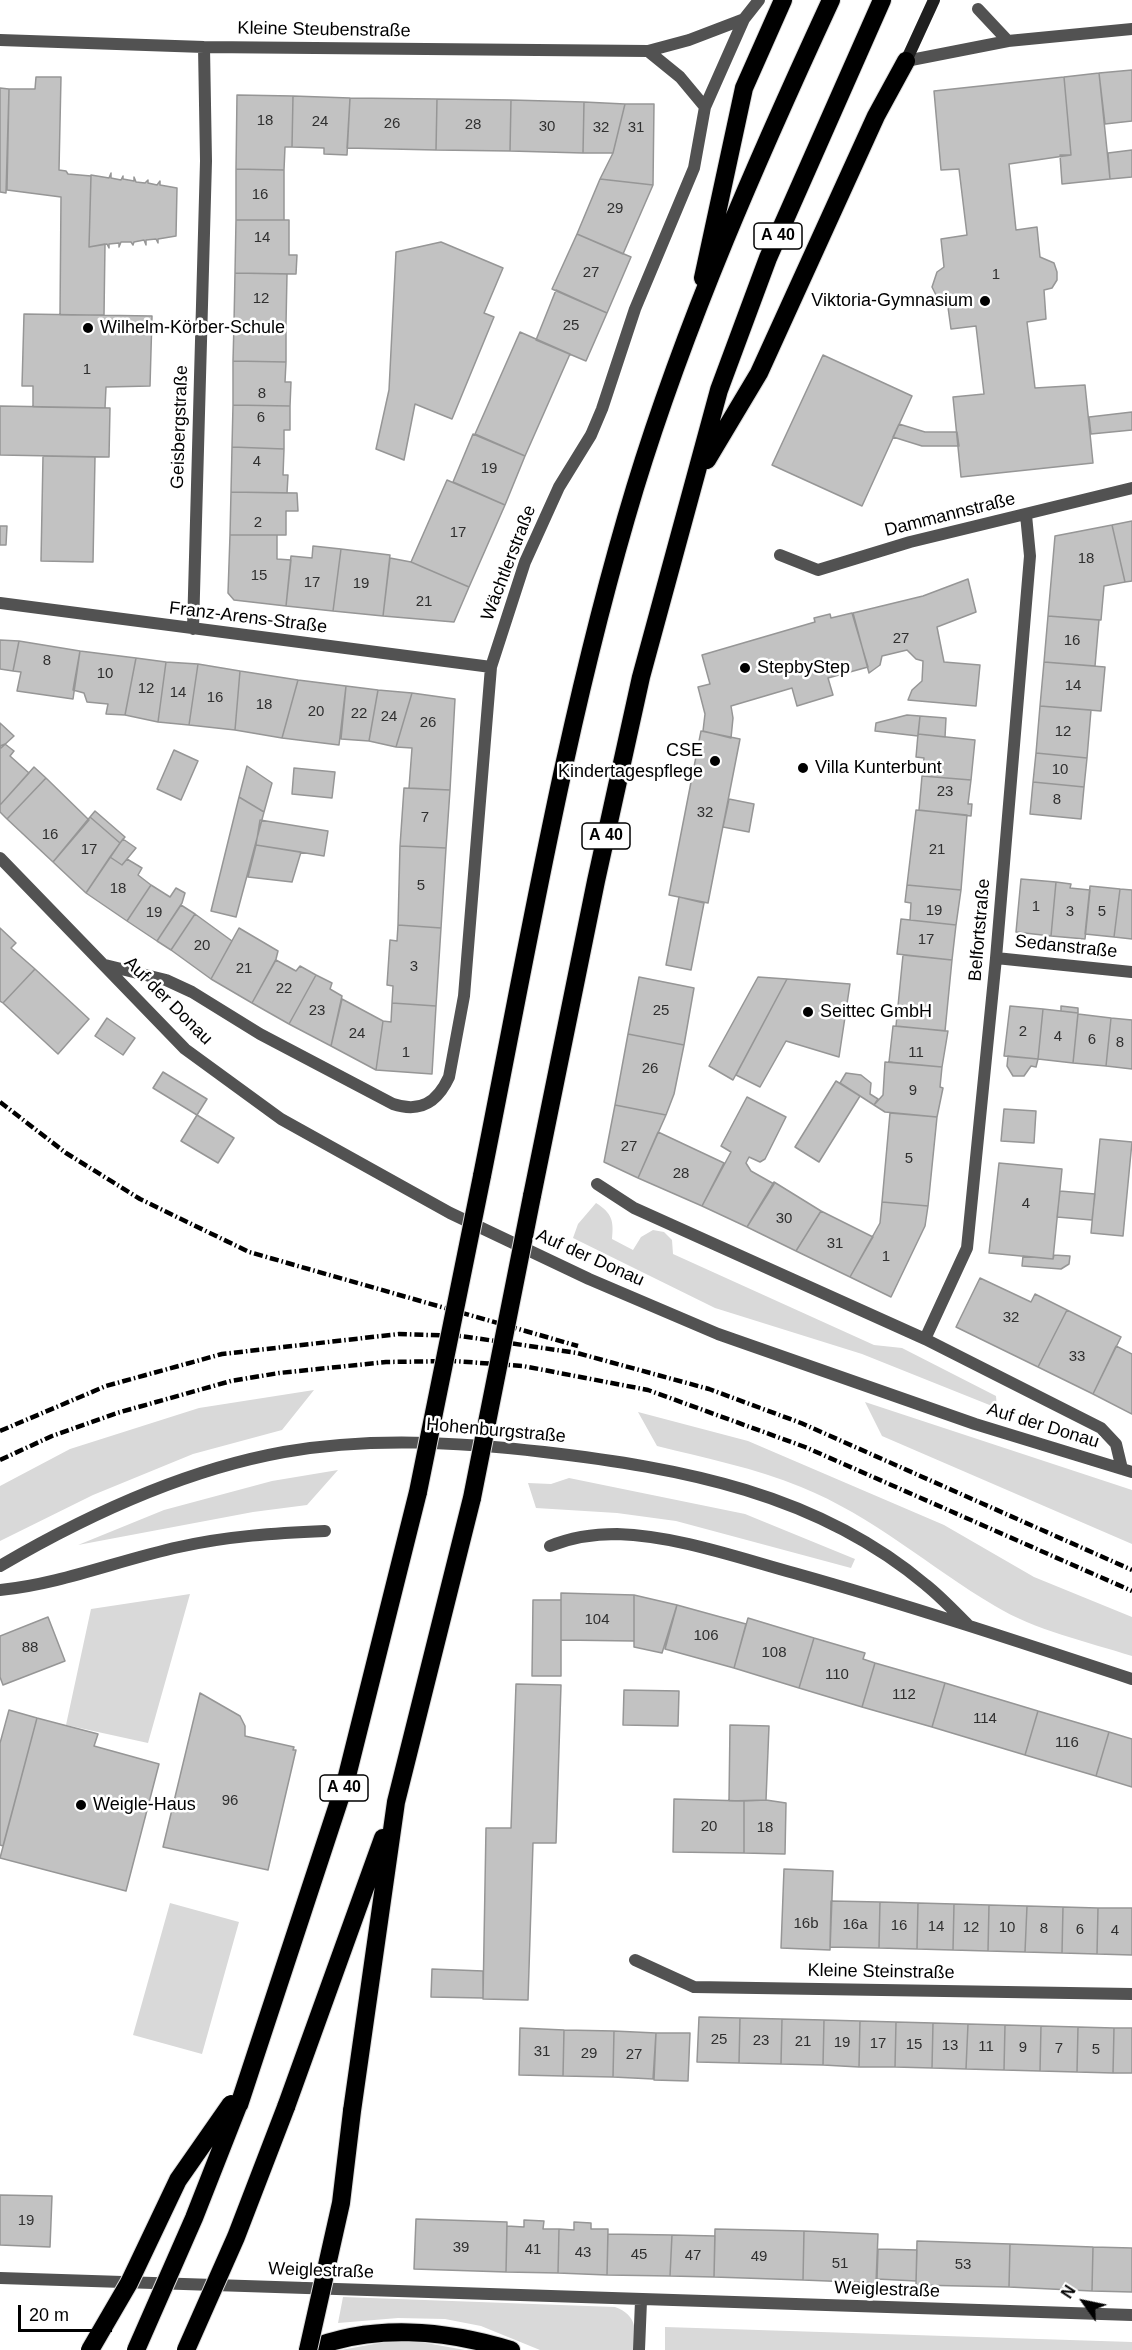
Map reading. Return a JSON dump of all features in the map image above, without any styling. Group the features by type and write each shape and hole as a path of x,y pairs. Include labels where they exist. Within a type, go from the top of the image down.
{"highway":[{"path":"692,327 744,88 783,0"},
{"name":"A 40","path":"235,2105 249,2078 346,1780 418,1492 570,730 636,487 692,327 781,108 831,0"},
{"name":"A 40","path":"186,2350 236,2237 286,2107 396,1802 471,1498 596,881 641,677 718,390 768,258 882,0"},
{"path":"695,479 759,372 876,116 906,61"},
{"path":"396,1802 341,2204 310,2349 384,2332 419,2332 452,2335 511,2350"},
{"path":"90,2350 129,2283 178,2180 235,2105"},
{"path":"136,2350 194,2218 235,2105"}],"main road":[{"path":"906,61 934,0"}],"street":[{"name":"Wächtlerstraße","path":"365,1092 406,1108 418,1108 435,1099 449,1077 465,996 491,667 525,562 559,487 591,435 602,409 635,309 694,168 705,107 744,19 759,0"},
{"path":"978,9 1008,41"},
{"name":"Kleine Steubenstraße","path":"0,40 204,47 648,51 689,40 744,19"},
{"path":"906,61 1008,41 1132,29"},
{"name":"Geisbergstraße","path":"193,629 206,161 204,47"},
{"path":"648,51 680,77 705,107"},
{"name":"Dammannstraße","path":"780,555 818,570 910,542 1132,488"},
{"name":"Belfortstraße","path":"925,1340 966,1248 996,958 1030,556 1026,515"},
{"name":"Franz-Arens-Straße","path":"0,603 491,667"},
{"name":"Auf der Donau","path":"0,858 185,1049 272,1112 450,1213 589,1279 718,1334 975,1424 1127,1471"},
{"name":"Sedanstraße","path":"996,958 1132,972"},
{"name":"Auf der Donau","path":"105,964 156,977 192,992 260,1034 365,1092"},
{"name":"Auf der Donau","path":"597,1184 634,1208 925,1340 1101,1428 1116,1443 1127,1471"},
{"name":"Hohenburgstraße","path":"0,1566 104,1510 205,1472 284,1452 380,1443 454,1442 621,1461 674,1470 730,1483 776,1499 822,1519 901,1566 926,1585 968,1624"},
{"path":"0,1590 27,1587 190,1545 255,1534 325,1532"},
{"name":"Hohenburgstraße","path":"550,1546 568,1539 589,1535 618,1534 685,1543 968,1624 1132,1679"},
{"name":"Kleine Steinstraße","path":"635,1960 694,1987 1132,1994"},
{"name":"Weiglestraße","path":"0,2278 641,2301 1132,2315"},
{"path":"639,2350 641,2301"}],"shaded area":[{"path":"596,1203 606,1210 611,1218 612,1239 633,1250 641,1237 653,1230 664,1232 672,1240 673,1254 874,1345 902,1348 996,1396 997,1408 862,1354 715,1308 573,1238 578,1224"},
{"path":"314,1390 282,1430 193,1454 93,1495 0,1541 0,1486 70,1449 199,1408"},
{"path":"865,1402 1132,1490 1132,1544 882,1436"},
{"path":"638,1412 748,1441 944,1525 1034,1577 1132,1617 1132,1656 1062,1635 1010,1614 971,1591 877,1527 801,1487 748,1469 657,1446"},
{"path":"338,1470 307,1505 253,1512 78,1545 164,1510 272,1481"},
{"path":"569,1478 745,1514 855,1559 851,1568 676,1521 617,1513 536,1508 528,1483 551,1484"},
{"path":"190,1594 148,1743 66,1725 91,1609"},
{"path":"170,1903 239,1922 202,2054 133,2035"},
{"path":"343,2297 615,2307 628,2314 634,2324 635,2350 540,2350 481,2326 445,2319 398,2318 338,2323"},
{"path":"665,2327 1132,2342 1132,2350 665,2350"},
{"path":"415,2341 465,2350 341,2350 385,2342"}],"building":[{"path":"1132,70 1132,121 1105,124 1099,73"},
{"path":"1099,73 1110,179 1062,184 1060,155 1071,155 1064,77"},
{"path":"36,77 61,77 59,170 66,171 68,174 91,176 89,247 105,244 104,315 60,315 61,197 7,190 9,89 35,89"},
{"name":"Viktoria-Gymnasium","path":"1064,77 1071,155 1009,164 1016,230 1037,227 1040,257 1054,263 1057,272 1057,280 1052,288 1044,290 1046,319 1027,322 1035,388 1085,385 1093,463 961,477 953,397 984,394 976,326 951,329 947,300 936,295 932,287 937,272 944,267 941,239 967,235 959,169 941,170 934,91"},
{"path":"0,88 9,89 6,193 0,192"},
{"path":"237,95 293,96 292,147 285,147 284,170 236,169"},
{"path":"293,96 350,98 347,155 324,154 324,148 292,147"},
{"path":"350,98 437,99 436,150 347,148"},
{"path":"437,99 511,100 510,151 436,150"},
{"path":"511,100 584,102 583,153 510,151"},
{"path":"584,102 625,104 613,153 583,153"},
{"path":"625,104 654,104 653,185 600,179 613,153"},
{"path":"1132,150 1132,177 1110,179 1108,153"},
{"path":"236,169 284,170 284,220 236,220"},
{"path":"111,173 111,178 121,180 123,176 123,179 134,181 134,177 136,182 145,183 148,180 148,183 157,185 160,181 160,185 177,188 176,236 158,239 158,243 156,239 146,240 146,245 144,240 134,242 133,245 131,242 121,242 119,247 119,243 109,244 109,248 107,244 89,247 91,175 109,178"},
{"path":"600,179 653,185 623,254 577,234"},
{"path":"236,220 289,220 289,255 297,255 296,274 235,273"},
{"path":"577,234 631,257 607,313 552,289"},
{"path":"441,242 503,268 484,313 494,317 452,419 415,404 404,460 376,449 389,390 396,252"},
{"path":"235,273 287,274 286,324 234,323"},
{"path":"556,290 607,313 586,361 536,340"},
{"name":"Wilhelm-Körber-Schule","path":"24,314 152,316 150,386 106,387 105,408 33,407 33,386 22,386"},
{"path":"234,323 286,324 286,362 233,361"},
{"path":"520,332 570,354 525,456 475,434"},
{"name":"Viktoria-Gymnasium","path":"823,355 912,396 862,506 772,465"},
{"path":"233,361 286,362 285,382 291,382 290,406 233,405"},
{"path":"233,405 290,406 290,430 284,430 284,449 232,447"},
{"path":"0,406 110,408 109,457 0,455"},
{"path":"1132,412 1132,430 1091,434 1089,417"},
{"path":"899,424 925,432 957,432 959,446 922,446 893,437"},
{"path":"473,434 525,456 505,505 453,482"},
{"path":"232,447 284,449 283,475 288,475 287,493 231,492"},
{"path":"43,456 95,457 93,562 41,561"},
{"path":"447,480 505,505 469,587 411,562"},
{"path":"231,492 297,493 298,511 286,511 286,535 230,535"},
{"path":"1132,521 1132,581 1125,582 1112,525"},
{"path":"1112,525 1125,582 1104,586 1101,620 1048,616 1055,536"},
{"path":"0,526 7,526 6,545 0,545"},
{"path":"230,535 277,535 277,559 291,560 286,606 234,600 228,593"},
{"path":"313,546 341,549 333,611 286,606 291,556 312,558"},
{"path":"341,549 390,555 383,616 333,611"},
{"path":"390,558 411,562 469,587 454,622 383,616"},
{"name":"Villa Kunterbunt","path":"968,579 976,612 937,627 944,662 980,665 976,706 908,700 912,690 922,681 923,661 916,659 907,650 882,656 880,665 869,673 853,613 923,596"},
{"path":"852,613 868,667 828,678 833,695 797,706 792,688 731,706 733,718 731,738 703,731 705,714 698,687 710,684 702,655 815,622 814,618 830,614 831,618"},
{"path":"1048,616 1099,620 1095,666 1044,662"},
{"path":"0,640 19,641 13,671 0,669"},
{"path":"19,641 80,651 73,699 17,691 21,672 13,671"},
{"path":"80,651 136,658 125,715 106,714 108,704 87,702 84,693 73,690"},
{"path":"136,658 166,662 158,722 125,715"},
{"path":"166,662 198,664 189,725 158,722"},
{"path":"1044,662 1105,667 1101,711 1040,706"},
{"path":"198,664 240,671 235,730 189,725"},
{"path":"240,671 298,680 282,738 235,730"},
{"path":"298,680 346,686 339,745 282,738"},
{"path":"346,686 378,690 369,741 341,739"},
{"path":"378,690 412,693 396,747 369,741"},
{"path":"412,693 455,699 450,790 409,788 412,748 396,747"},
{"path":"1040,706 1091,710 1087,758 1036,753"},
{"path":"907,715 920,716 918,736 875,731 876,723"},
{"path":"920,716 946,718 945,737 918,734"},
{"path":"0,723 14,736 1,748 0,746"},
{"path":"701,731 740,739 708,903 669,895"},
{"path":"918,734 975,740 971,780 922,776 924,758 916,757"},
{"path":"5,744 14,751 10,756 29,773 0,805 0,746"},
{"path":"174,750 198,761 181,800 157,789"},
{"path":"1036,753 1087,758 1084,787 1033,782"},
{"path":"247,766 272,783 264,812 239,797"},
{"path":"34,767 46,778 7,819 0,812 0,805"},
{"path":"294,768 335,772 332,798 292,794"},
{"path":"922,776 971,780 968,804 972,804 971,816 919,810"},
{"path":"46,778 89,820 53,862 7,819"},
{"path":"1033,782 1084,787 1081,819 1030,814"},
{"path":"404,788 450,790 446,848 400,846"},
{"path":"239,797 264,812 236,917 211,911"},
{"path":"729,799 754,804 749,832 723,827"},
{"path":"916,810 967,815 961,890 907,885"},
{"path":"95,811 125,837 120,843 90,817"},
{"path":"90,817 120,843 86,893 53,862"},
{"path":"260,820 328,831 324,856 256,845"},
{"path":"123,839 136,848 122,865 110,857"},
{"path":"256,845 301,852 292,882 248,877"},
{"path":"400,846 446,848 441,928 398,925"},
{"path":"110,857 122,865 127,859 142,868 138,875 151,885 127,921 86,893"},
{"path":"1021,879 1056,882 1051,936 1016,932"},
{"path":"1056,882 1071,884 1070,888 1090,890 1085,939 1051,936"},
{"path":"151,885 170,897 176,888 185,893 182,903 157,941 127,921"},
{"path":"907,885 961,890 956,925 910,920 911,903 905,902"},
{"path":"1090,886 1120,889 1114,937 1085,934"},
{"path":"1120,889 1132,890 1132,939 1114,937"},
{"path":"679,897 704,903 691,970 666,965"},
{"path":"181,905 195,914 171,950 157,941"},
{"path":"195,914 232,941 211,979 171,950"},
{"path":"901,919 956,925 952,960 897,954"},
{"path":"398,925 441,928 436,1006 392,1003 393,986 387,985 390,940 397,941"},
{"path":"0,928 16,943 11,948 35,969 3,1003 0,1001"},
{"path":"239,928 278,951 252,1003 211,979"},
{"path":"903,955 952,960 945,1031 896,1026"},
{"path":"276,960 296,971 300,966 316,975 289,1024 252,1003"},
{"path":"35,969 89,1019 58,1054 3,1003"},
{"path":"316,975 332,983 330,989 342,996 331,1046 289,1024"},
{"path":"639,977 694,988 684,1045 628,1034"},
{"path":"758,977 787,979 733,1080 709,1066"},
{"name":"Seittec GmbH","path":"787,979 850,984 839,1057 786,1041 760,1087 736,1075"},
{"path":"342,999 383,1021 376,1070 331,1046"},
{"path":"392,1003 436,1006 432,1074 376,1070 383,1021 391,1022"},
{"path":"1010,1006 1043,1009 1038,1059 1004,1056"},
{"path":"1061,1006 1078,1008 1078,1013 1061,1011"},
{"path":"1043,1009 1078,1013 1073,1063 1038,1059"},
{"path":"1078,1014 1111,1018 1106,1066 1073,1063"},
{"path":"107,1018 135,1038 123,1055 95,1036"},
{"path":"1111,1018 1132,1020 1132,1069 1106,1066"},
{"path":"893,1026 948,1031 942,1067 889,1062"},
{"path":"628,1034 684,1045 674,1094 666,1115 615,1105"},
{"path":"1008,1056 1038,1059 1036,1067 1031,1066 1024,1076 1013,1076 1007,1066"},
{"path":"885,1062 942,1067 940,1087 943,1088 937,1117 885,1112 874,1105 883,1095"},
{"path":"163,1072 207,1099 197,1115 153,1088"},
{"path":"846,1073 861,1075 871,1083 870,1094 878,1099 874,1105 840,1083"},
{"path":"836,1081 860,1096 819,1162 795,1147"},
{"path":"747,1097 786,1117 765,1159 760,1162 749,1157 746,1163 751,1171 774,1184 747,1227 702,1206 731,1152 721,1146"},
{"path":"615,1105 666,1115 638,1178 604,1162"},
{"path":"1004,1109 1036,1111 1034,1143 1001,1141"},
{"path":"890,1113 937,1117 928,1206 882,1202"},
{"path":"197,1115 234,1138 218,1163 181,1141"},
{"path":"658,1132 724,1163 702,1206 638,1178"},
{"path":"1100,1139 1132,1142 1123,1236 1091,1233"},
{"path":"999,1163 1062,1169 1053,1259 989,1253"},
{"path":"774,1182 821,1211 796,1251 747,1227"},
{"path":"1060,1191 1095,1194 1092,1220 1057,1217"},
{"path":"882,1202 928,1206 925,1226 891,1297 850,1277 880,1223"},
{"path":"821,1211 873,1237 850,1277 796,1251"},
{"path":"1054,1255 1070,1256 1069,1264 1061,1269 1022,1266 1023,1256 1053,1259"},
{"path":"980,1278 1031,1302 1035,1294 1067,1310 1038,1367 956,1327"},
{"path":"1067,1310 1121,1337 1093,1394 1038,1367"},
{"path":"1116,1346 1132,1354 1132,1414 1093,1394"},
{"path":"561,1593 634,1595 634,1641 561,1640"},
{"path":"634,1595 677,1605 662,1653 634,1647"},
{"path":"533,1600 561,1600 561,1676 532,1676"},
{"path":"677,1605 746,1624 734,1668 665,1649"},
{"path":"48,1617 65,1661 3,1685 0,1677 0,1636"},
{"path":"748,1618 814,1638 799,1688 734,1668"},
{"path":"814,1638 865,1653 863,1659 875,1663 862,1707 799,1688"},
{"path":"875,1663 945,1683 932,1727 862,1707"},
{"path":"945,1683 1038,1711 1025,1755 932,1727"},
{"path":"516,1684 561,1685 556,1843 533,1843 528,2000 483,1999 486,1828 511,1828"},
{"path":"624,1690 679,1691 678,1726 623,1725"},
{"name":"Weigle-Haus","path":"200,1693 240,1716 245,1726 245,1736 294,1747 293,1750 296,1750 268,1870 163,1847"},
{"path":"9,1710 37,1718 3,1846 0,1845 0,1743"},
{"path":"1038,1711 1109,1732 1096,1776 1025,1755"},
{"name":"Weigle-Haus","path":"37,1718 98,1734 94,1746 159,1764 126,1891 0,1858"},
{"path":"730,1725 769,1726 766,1800 729,1801"},
{"path":"1109,1732 1132,1739 1132,1787 1096,1776"},
{"path":"674,1799 744,1801 744,1853 673,1852"},
{"path":"766,1800 786,1803 785,1854 744,1853 744,1801"},
{"path":"784,1869 833,1871 830,1950 781,1948"},
{"path":"831,1901 880,1902 879,1948 830,1947"},
{"path":"880,1902 918,1903 917,1949 879,1948"},
{"path":"918,1903 954,1904 953,1950 917,1949"},
{"path":"954,1904 989,1905 988,1951 953,1950"},
{"path":"989,1905 1027,1906 1025,1952 988,1951"},
{"path":"1027,1906 1063,1907 1062,1953 1025,1952"},
{"path":"1063,1907 1098,1908 1097,1954 1062,1953"},
{"path":"1098,1908 1132,1908 1132,1955 1097,1954"},
{"path":"432,1969 483,1971 483,1998 431,1997"},
{"path":"699,2017 740,2018 739,2063 697,2062"},
{"path":"740,2018 782,2019 781,2064 739,2063"},
{"path":"782,2019 824,2020 823,2065 781,2064"},
{"path":"824,2020 860,2021 859,2067 823,2065"},
{"path":"860,2021 896,2022 895,2067 859,2067"},
{"path":"896,2022 933,2023 932,2068 895,2067"},
{"path":"933,2023 968,2024 966,2069 932,2068"},
{"path":"968,2024 1005,2025 1004,2070 966,2069"},
{"path":"1005,2025 1041,2026 1040,2071 1004,2070"},
{"path":"1041,2026 1078,2027 1077,2072 1040,2071"},
{"path":"1078,2027 1114,2028 1113,2073 1077,2072"},
{"path":"520,2028 564,2030 563,2076 519,2075"},
{"path":"1114,2028 1132,2028 1132,2073 1113,2073"},
{"path":"564,2030 614,2031 613,2077 563,2076"},
{"path":"614,2031 656,2033 653,2079 613,2077"},
{"path":"656,2033 690,2033 688,2081 654,2080"},
{"path":"0,2195 52,2196 50,2247 0,2245"},
{"path":"416,2219 507,2222 506,2272 414,2269"},
{"path":"524,2220 544,2221 543,2229 559,2229 558,2273 506,2272 507,2226 524,2227"},
{"path":"574,2222 591,2223 591,2229 608,2229 607,2275 558,2273 559,2229 574,2230"},
{"path":"715,2229 804,2231 803,2280 714,2277"},
{"path":"804,2231 878,2234 876,2283 803,2280"},
{"path":"608,2234 672,2235 670,2276 607,2275"},
{"path":"672,2235 715,2236 714,2277 670,2276"},
{"path":"917,2241 1010,2244 1009,2287 916,2285"},
{"path":"1010,2244 1093,2247 1092,2291 1009,2287"},
{"path":"1093,2247 1132,2248 1132,2292 1092,2291"},
{"path":"878,2249 917,2250 916,2281 877,2279"}],"railway":[{"path":"0,1102 66,1153 140,1199 249,1252 578,1346"},
{"path":"0,1431 106,1386 222,1354 399,1334 461,1336 577,1353 709,1389 801,1423 1132,1570"},
{"path":"0,1460 52,1436 117,1413 231,1381 279,1373 386,1362 454,1361 523,1366 648,1390 805,1447 1132,1591"}],"place":[{"name":"Viktoria-Gymnasium","path":"985,301"},
{"name":"Wilhelm-Körber-Schule","path":"88,328"},
{"name":"StepbyStep","path":"745,668"},
{"name":"CSE Kindertagespflege","path":"715,761"},
{"name":"Villa Kunterbunt","path":"803,768"},
{"name":"Seittec GmbH","path":"808,1012"},
{"name":"Weigle-Haus","path":"81,1805"}]}
